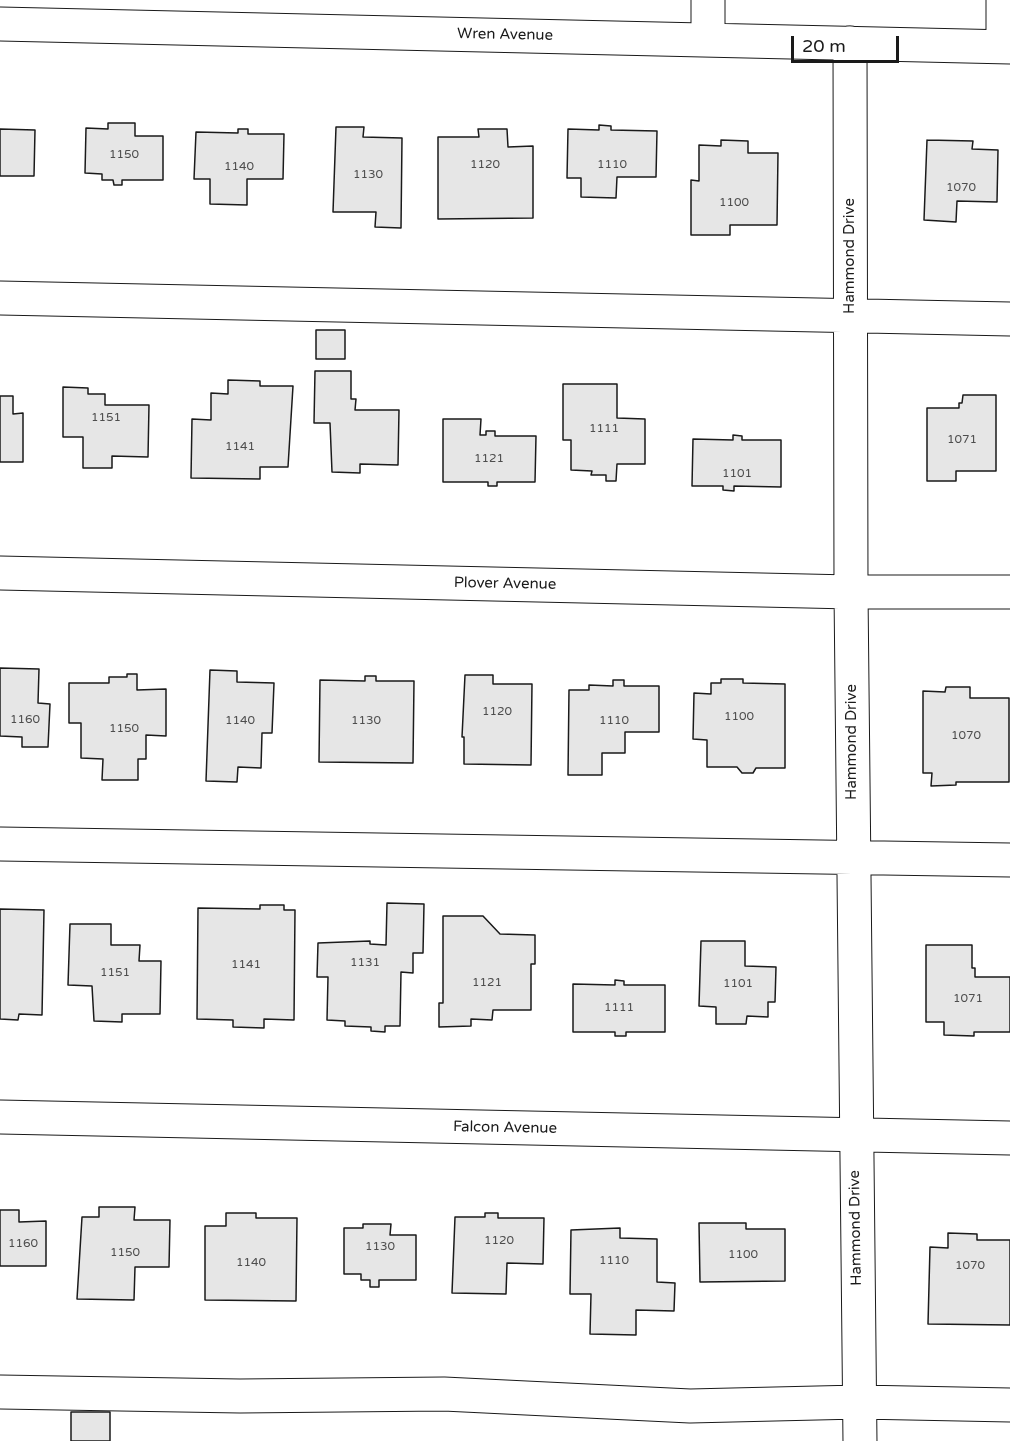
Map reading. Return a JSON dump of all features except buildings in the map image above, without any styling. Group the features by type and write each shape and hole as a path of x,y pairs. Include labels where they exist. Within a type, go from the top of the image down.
{"street":[{"path":"708,0 708,40"},
{"path":"1003,0 1007,47"},
{"name":"Wren Avenue","path":"0,24 1007,47"},
{"name":"Hammond Drive","path":"850,43 850,592 860,1441"},
{"path":"0,298 526,307 850,317 1010,319"},
{"name":"Plover Avenue","path":"0,573 850,592 1010,592"},
{"path":"0,844 1010,860"},
{"name":"Falcon Avenue","path":"0,1117 1010,1138"},
{"path":"0,1392 240,1396 444,1394 690,1406 859,1402 1010,1405"}]}
